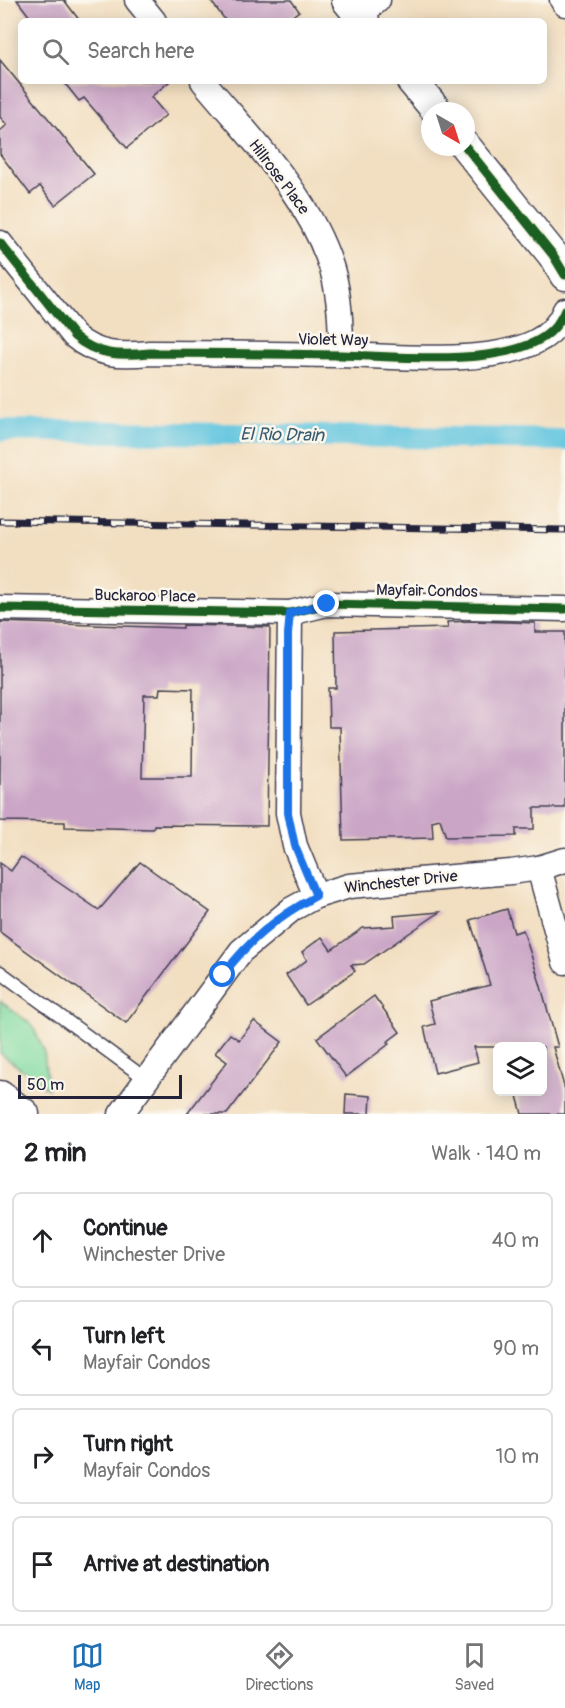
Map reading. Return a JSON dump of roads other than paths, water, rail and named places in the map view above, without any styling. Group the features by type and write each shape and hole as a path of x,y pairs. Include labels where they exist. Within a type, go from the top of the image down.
{"street":[{"path":"137,0 152,18"},
{"path":"562,0 565,4"},
{"name":"Hillrose Place","path":"205,84 302,201 332,270 340,312 341,355"},
{"path":"414,84 430,102"},
{"path":"473,156 553,255 565,275"},
{"name":"Violet Way","path":"0,243 62,321 86,346 123,356 150,353 444,357 501,352 534,343 551,332 565,310"},
{"name":"Mayfair Condos","path":"290,613 327,604 565,609"},
{"name":"Buckaroo Place","path":"0,608 290,613"},
{"path":"290,613 288,813 295,846 316,896"},
{"name":"Winchester Drive","path":"121,1114 241,951 274,921 316,896 349,886 539,868 565,860"},
{"path":"539,868 565,962"},
{"path":"0,1096 24,1114"}],"lane":[{"path":"0,972 146,1079"}],"waterway":[{"name":"El Rio Drain","path":"0,430 565,440"}],"railway":[{"path":"0,521 565,530"}]}
